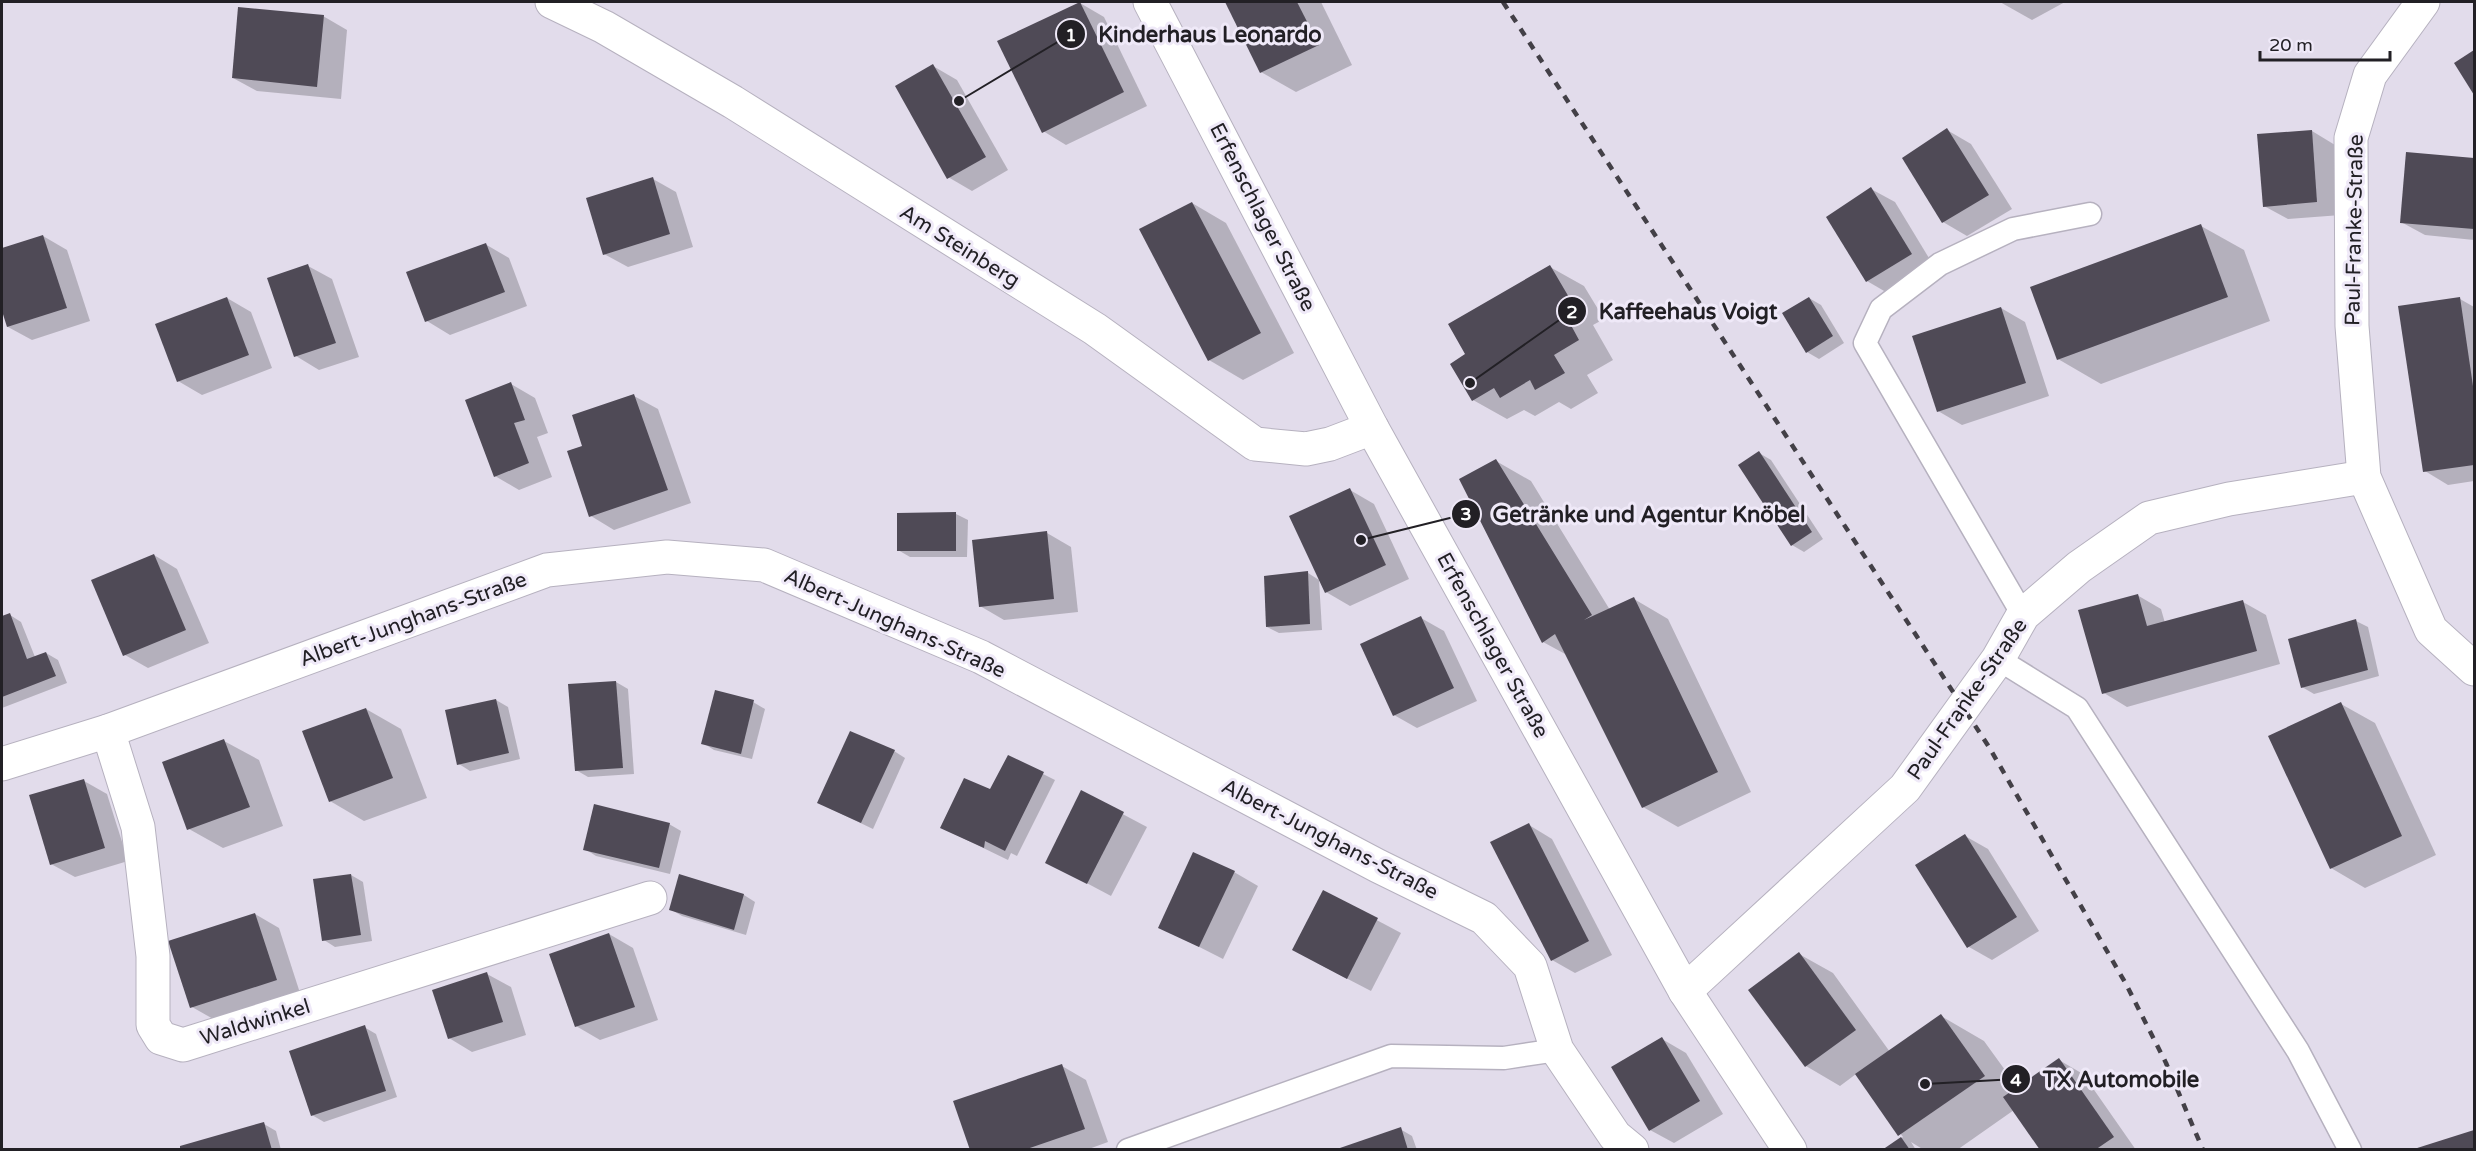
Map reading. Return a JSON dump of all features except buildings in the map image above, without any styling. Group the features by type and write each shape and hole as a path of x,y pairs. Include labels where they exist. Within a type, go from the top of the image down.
{"street":[{"name":"Am Steinberg","path":"552,2 604,27 733,102 1095,329 1255,444 1306,449 1330,444 1372,428"},
{"name":"Erfenschlager Straße","path":"1150,2 1372,428 1685,991 1790,1149"},
{"name":"Paul-Franke-Straße","path":"2423,2 2370,75 2351,138 2352,326 2364,477 2431,630 2475,669"},
{"name":"Paul-Franke-Straße","path":"1685,991 1905,788 1998,659 2023,615 2079,567 2149,519 2229,499 2364,477"},
{"name":"Albert-Junghans-Straße","path":"2,764 108,731 547,570 667,557 764,565 981,657 1378,866 1484,918 1530,966 1557,1050 1615,1136 1632,1149"},
{"name":"Waldwinkel","path":"108,731 138,827 153,956 153,1024 161,1038 183,1045 650,898"}],"lane":[{"path":"2023,615 1865,343 1881,309 1941,264 2013,229 2090,214"},
{"path":"1998,659 2077,708 2298,1051 2350,1149"},
{"path":"1128,1149 1391,1056 1504,1058 1557,1050"}],"railway":[{"path":"1503,2 1989,747 2126,984 2166,1063 2203,1150"}],"place":[{"name":"Kinderhaus Leonardo","path":"959,101"},
{"name":"Kaffeehaus Voigt","path":"1470,383"},
{"name":"Getränke und Agentur Knöbel","path":"1361,540"},
{"name":"TX Automobile","path":"1925,1084"}]}
